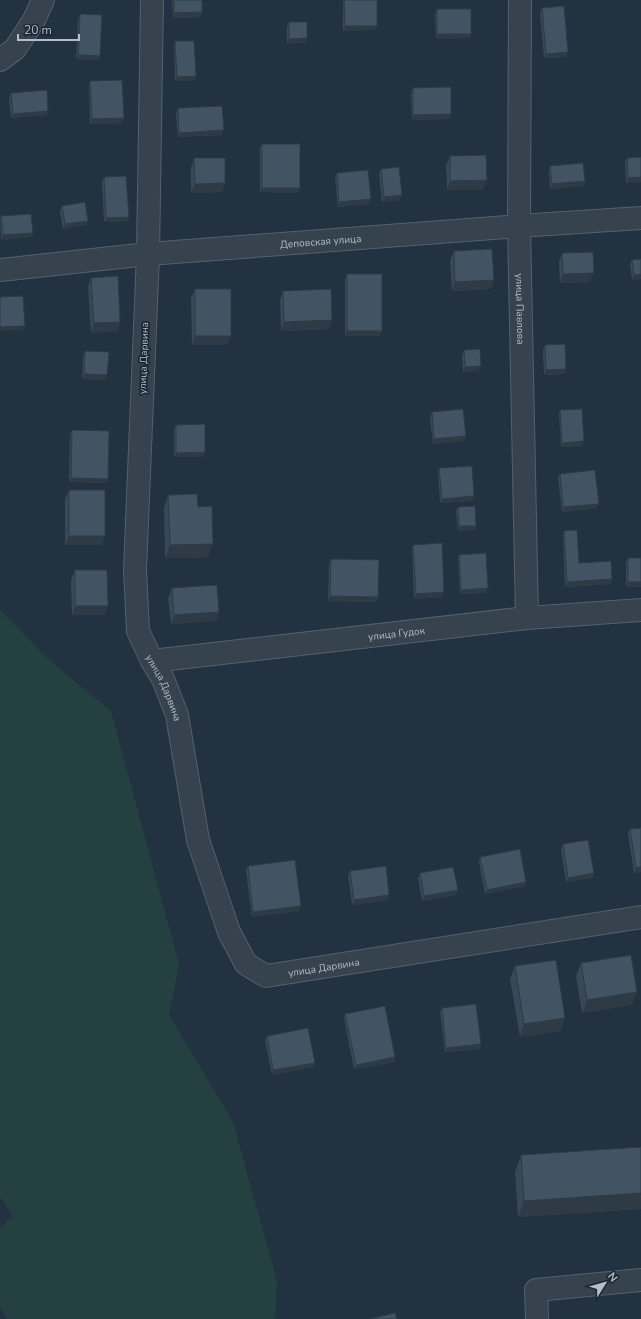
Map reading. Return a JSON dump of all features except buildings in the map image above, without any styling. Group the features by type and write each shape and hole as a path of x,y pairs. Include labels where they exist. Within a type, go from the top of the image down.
{"street":[{"path":"0,60 15,49 34,20 43,0"},
{"name":"улица Дарвина","path":"152,0 148,254 135,570 138,631 162,679 177,715 198,840 229,932 246,964 266,976 641,917"},
{"name":"улица Павлова","path":"520,0 519,226 527,618"},
{"name":"Деповская улица","path":"0,270 148,254 641,218"},
{"name":"улица Гудок","path":"152,661 527,618 641,610"},
{"path":"537,1319 536,1290 641,1280"}],"green space":[{"path":"0,610 47,658 111,711 179,964 169,1015 233,1122 277,1281 275,1319 7,1319 0,1307 0,1228 13,1216 0,1197"}]}
